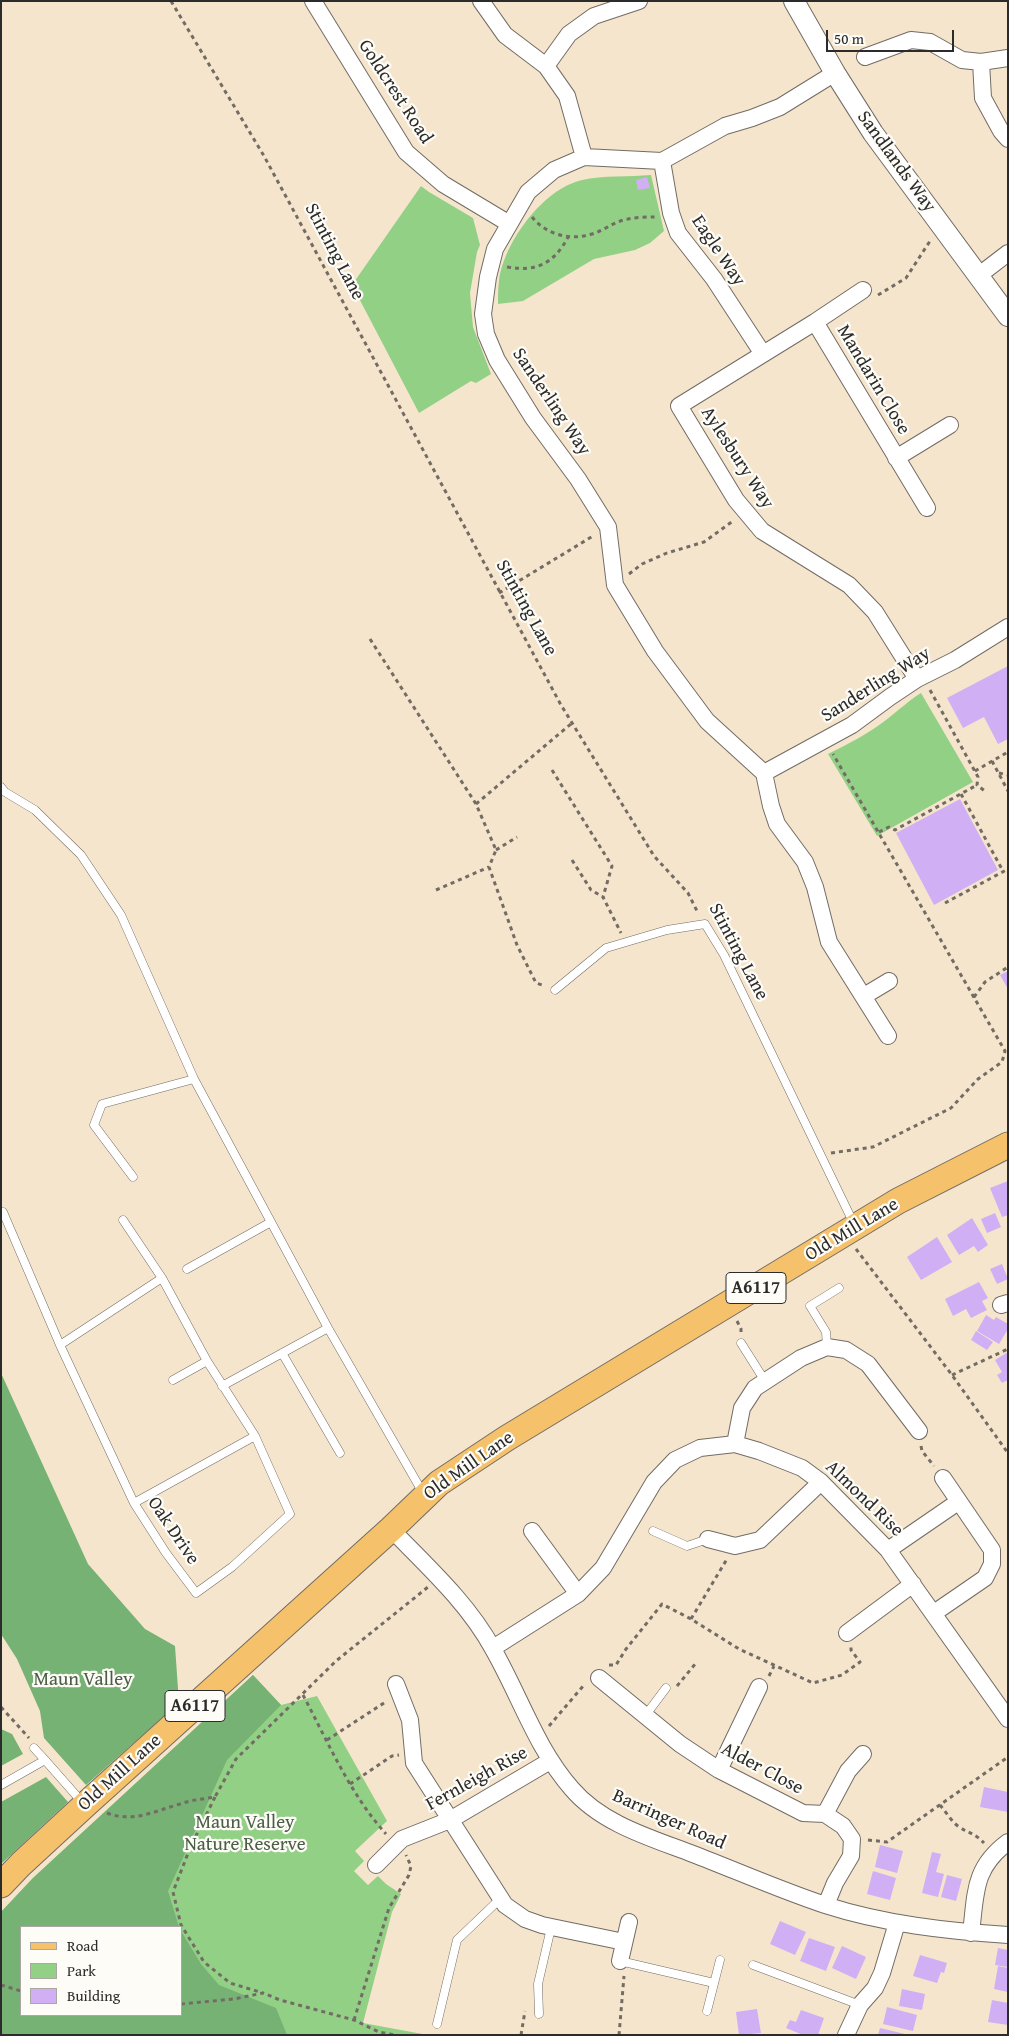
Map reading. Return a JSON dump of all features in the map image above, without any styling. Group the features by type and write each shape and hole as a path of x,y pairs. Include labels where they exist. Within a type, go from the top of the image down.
{"main road":[{"name":"Old Mill Lane","path":"1,1885 85,1805 391,1529 439,1483 507,1438 898,1202 1008,1144"}],"street":[{"name":"Goldcrest Road","path":"313,1 406,152 443,184 508,223"},
{"path":"481,1 505,35 546,66 567,96 584,157"},
{"path":"546,66 569,34 594,16 639,1"},
{"name":"Sandlands Way","path":"794,1 835,73 873,133 942,224 1008,316"},
{"path":"865,57 911,40 930,42 962,60 981,62 1008,58"},
{"path":"981,62 983,98 1001,131 1008,139"},
{"path":"662,161 725,126 752,118 780,106 835,73"},
{"name":"Sanderling Way","path":"662,161 584,157 554,170 528,192 508,223 491,261 483,314 486,334 497,360 533,418 578,479 608,527 615,584 655,651 707,721 764,773 852,725 920,677 955,660 1008,627"},
{"name":"Eagle Way","path":"662,161 671,213 678,233 714,280 763,354"},
{"path":"978,276 1008,253"},
{"name":"Aylesbury Way","path":"864,290 679,406 736,500 762,531 849,585 875,612 920,677"},
{"name":"Mandarin Close","path":"815,322 927,508"},
{"name":"Mandarin Close","path":"896,458 950,425"},
{"path":"764,773 777,824 806,862 815,887 829,942 888,1036"},
{"path":"864,996 889,981"},
{"path":"734,1444 742,1408 755,1388 801,1358 826,1347 846,1350 868,1364 920,1431"},
{"name":"Almond Rise","path":"493,1648 578,1594 603,1568 654,1482 676,1460 700,1448 734,1444 759,1451 802,1468 821,1482 888,1550 1005,1710"},
{"path":"934,1612 985,1578 992,1564 992,1550 940,1475"},
{"path":"708,1539 735,1546 760,1540 821,1482"},
{"path":"888,1550 958,1502"},
{"name":"Barringer Road","path":"391,1529 439,1578 477,1624 493,1648 550,1761 573,1791 606,1818 656,1840 826,1905 896,1923 971,1933 1008,1935"},
{"path":"532,1531 578,1594"},
{"path":"851,1630 913,1584"},
{"name":"Alder Close","path":"596,1675 694,1755 719,1770 804,1813 825,1814 844,1826 852,1840"},
{"path":"396,1684 410,1720 414,1763 505,1904 525,1920 550,1928 624,1942"},
{"path":"719,1770 759,1687"},
{"path":"825,1814 848,1771 863,1754"},
{"name":"Fernleigh Rise","path":"376,1865 402,1839 450,1820 550,1761"},
{"path":"826,1905 835,1883 851,1856 852,1840"},
{"path":"971,1933 978,1879 994,1853 1008,1842"},
{"path":"620,1961 629,1922"},
{"path":"846,2035 860,2005 875,1988 882,1973 896,1923"}],"lane":[{"path":"1,787 5,792 35,810 81,855 121,915 194,1079 328,1328 425,1496"},
{"path":"555,990 606,948 668,930 704,924"},
{"name":"Stinting Lane","path":"704,924 724,955 820,1154 850,1231"},
{"path":"133,1177 94,1125 102,1104 194,1079"},
{"name":"Oak Drive","path":"3,1212 60,1345 134,1503 166,1553 196,1593 232,1567 290,1514 254,1436 207,1361 162,1278 123,1220"},
{"path":"187,1269 271,1222"},
{"path":"60,1345 162,1278"},
{"path":"826,1347 826,1332 810,1306 839,1288"},
{"path":"222,1386 328,1328"},
{"path":"741,1342 765,1381"},
{"path":"282,1353 340,1453"},
{"path":"173,1380 207,1361"},
{"path":"134,1503 254,1436"},
{"path":"653,1532 687,1546 708,1539"},
{"path":"645,1716 666,1688"},
{"path":"34,1748 85,1805"},
{"path":"1,1785 44,1760"},
{"path":"437,2024 456,1940 500,1898"},
{"path":"539,2014 538,1984 550,1928"},
{"path":"707,2011 720,1960"},
{"path":"620,1961 714,1983"},
{"path":"753,1965 860,2005"}],"path":[{"name":"Stinting Lane","path":"171,1 264,156 499,593 572,723 654,856 688,893 704,924"},
{"path":"521,202 534,220 551,232 568,237 582,237 594,234 627,219 671,213"},
{"path":"864,290 870,300 906,278 942,224"},
{"path":"491,261 508,267 526,270 548,263 563,247 568,237"},
{"path":"615,584 642,564 667,553 704,542 747,513"},
{"path":"499,593 608,527"},
{"path":"370,639 476,804 496,850"},
{"path":"920,677 975,771 978,777 977,785"},
{"path":"476,804 572,723"},
{"path":"820,1154 873,1147 952,1108 978,1079 1002,1062 1005,1051 825,740"},
{"path":"975,771 1008,752"},
{"path":"992,761 1008,791"},
{"path":"552,770 612,866 603,897"},
{"path":"998,773 1008,775"},
{"path":"879,832 889,827 895,830 977,785"},
{"path":"977,785 986,792"},
{"path":"961,794 1003,871"},
{"path":"517,837 496,850 489,867 517,945 536,982 555,990"},
{"path":"572,860 591,890 603,897 626,942"},
{"path":"436,890 489,867"},
{"path":"945,903 1008,868"},
{"path":"974,997 985,982 1008,967"},
{"path":"850,1231 1008,1453"},
{"path":"952,1375 1008,1350"},
{"path":"922,1451 940,1475"},
{"path":"691,1619 735,1546"},
{"path":"182,1926 173,1892 190,1848 236,1759 336,1660 439,1578"},
{"path":"538,1740 596,1675 616,1664 662,1604 691,1619 738,1649 813,1683 842,1675 860,1662 851,1650 851,1630"},
{"path":"666,1688 671,1693 696,1663"},
{"path":"327,1740 385,1701"},
{"path":"1,1707 29,1739 34,1748"},
{"path":"852,1840 887,1842 1008,1757"},
{"path":"350,1784 389,1758"},
{"path":"85,1805 118,1818 145,1816 181,1803 215,1797"},
{"path":"940,1805 955,1823 975,1834 994,1853"},
{"path":"182,1927 204,1962 230,1983 280,2000 354,2020 379,2032 394,2035"},
{"path":"619,2035 624,1974 620,1961"},
{"path":"1,1985 20,1991"},
{"path":"182,2004 263,1993"}],"green space":[{"path":"651,175 664,231 650,243 635,250 594,259 523,301 498,304 498,289 502,266 517,234 528,219 553,194 567,185 590,178"},
{"path":"421,186 473,218 480,245 477,252 470,293 473,327 491,374 476,383 471,381 419,413 352,285"},
{"path":"921,693 973,782 877,836 828,754 872,730"},
{"name":"Maun Valley","path":"1,1373 88,1564 145,1629 175,1646 179,1703 86,1785 44,1738 40,1711 17,1659 1,1634"},
{"name":"Maun Valley Nature Reserve","path":"253,1675 281,1705 317,1696 387,1821 355,1851 364,1861 354,1871 368,1885 378,1876 401,1894 392,1912 363,2023 428,2035 1,2035 1,1912 33,1878"},
{"path":"253,1675 281,1705 227,1760 168,1891 179,1926 20,1926 20,2016 182,2016 182,1933 201,1964 219,1985 276,2008 287,2035 1,2035 1,1912 33,1878"},
{"path":"1,1729 12,1734 23,1754 1,1766"},
{"path":"46,1777 68,1802 1,1864 1,1802"}],"building":[{"path":"647,177 650,188 638,190 636,180"},
{"path":"1008,666 1008,739 998,744 984,717 963,728 947,698"},
{"path":"960,799 998,870 934,905 896,833"},
{"path":"1008,971 1008,989 1000,975"},
{"path":"1008,1181 1008,1215 1002,1217 990,1188"},
{"path":"995,1213 1001,1227 987,1233 981,1219"},
{"path":"972,1218 988,1245 978,1252 974,1246 959,1255 947,1235"},
{"path":"937,1237 952,1262 921,1280 907,1257"},
{"path":"1002,1264 1008,1279 997,1284 990,1269"},
{"path":"979,1282 988,1298 982,1301 987,1310 971,1318 966,1309 953,1316 945,1299"},
{"path":"986,1315 994,1320 996,1317 1008,1324 1008,1329 999,1344 977,1331"},
{"path":"976,1331 993,1342 987,1350 971,1340"},
{"path":"1008,1352 1008,1380 1002,1383 997,1375 1002,1372 995,1360"},
{"path":"984,1787 1008,1792 1008,1812 980,1807"},
{"path":"880,1845 903,1851 897,1873 875,1867"},
{"path":"932,1852 941,1854 936,1872 944,1874 938,1897 922,1893"},
{"path":"873,1871 896,1878 890,1900 867,1894"},
{"path":"947,1875 962,1879 956,1901 941,1897"},
{"path":"780,1921 806,1932 795,1955 770,1944"},
{"path":"809,1938 835,1947 826,1971 800,1961"},
{"path":"842,1946 866,1957 856,1979 832,1968"},
{"path":"998,1948 1008,1950 1008,1967 995,1965"},
{"path":"920,1955 947,1963 944,1973 941,1972 937,1983 913,1976"},
{"path":"998,1966 1008,1968 1008,1992 994,1989"},
{"path":"902,1989 925,1994 922,2010 899,2006"},
{"path":"992,2000 1008,2003 1008,2025 988,2022"},
{"path":"887,2007 917,2015 913,2031 883,2024"},
{"path":"757,2009 761,2033 739,2035 736,2012"},
{"path":"801,2010 824,2018 818,2035 803,2035 786,2028 790,2020 796,2022"},
{"path":"880,2028 905,2034 905,2035 878,2035"}]}
